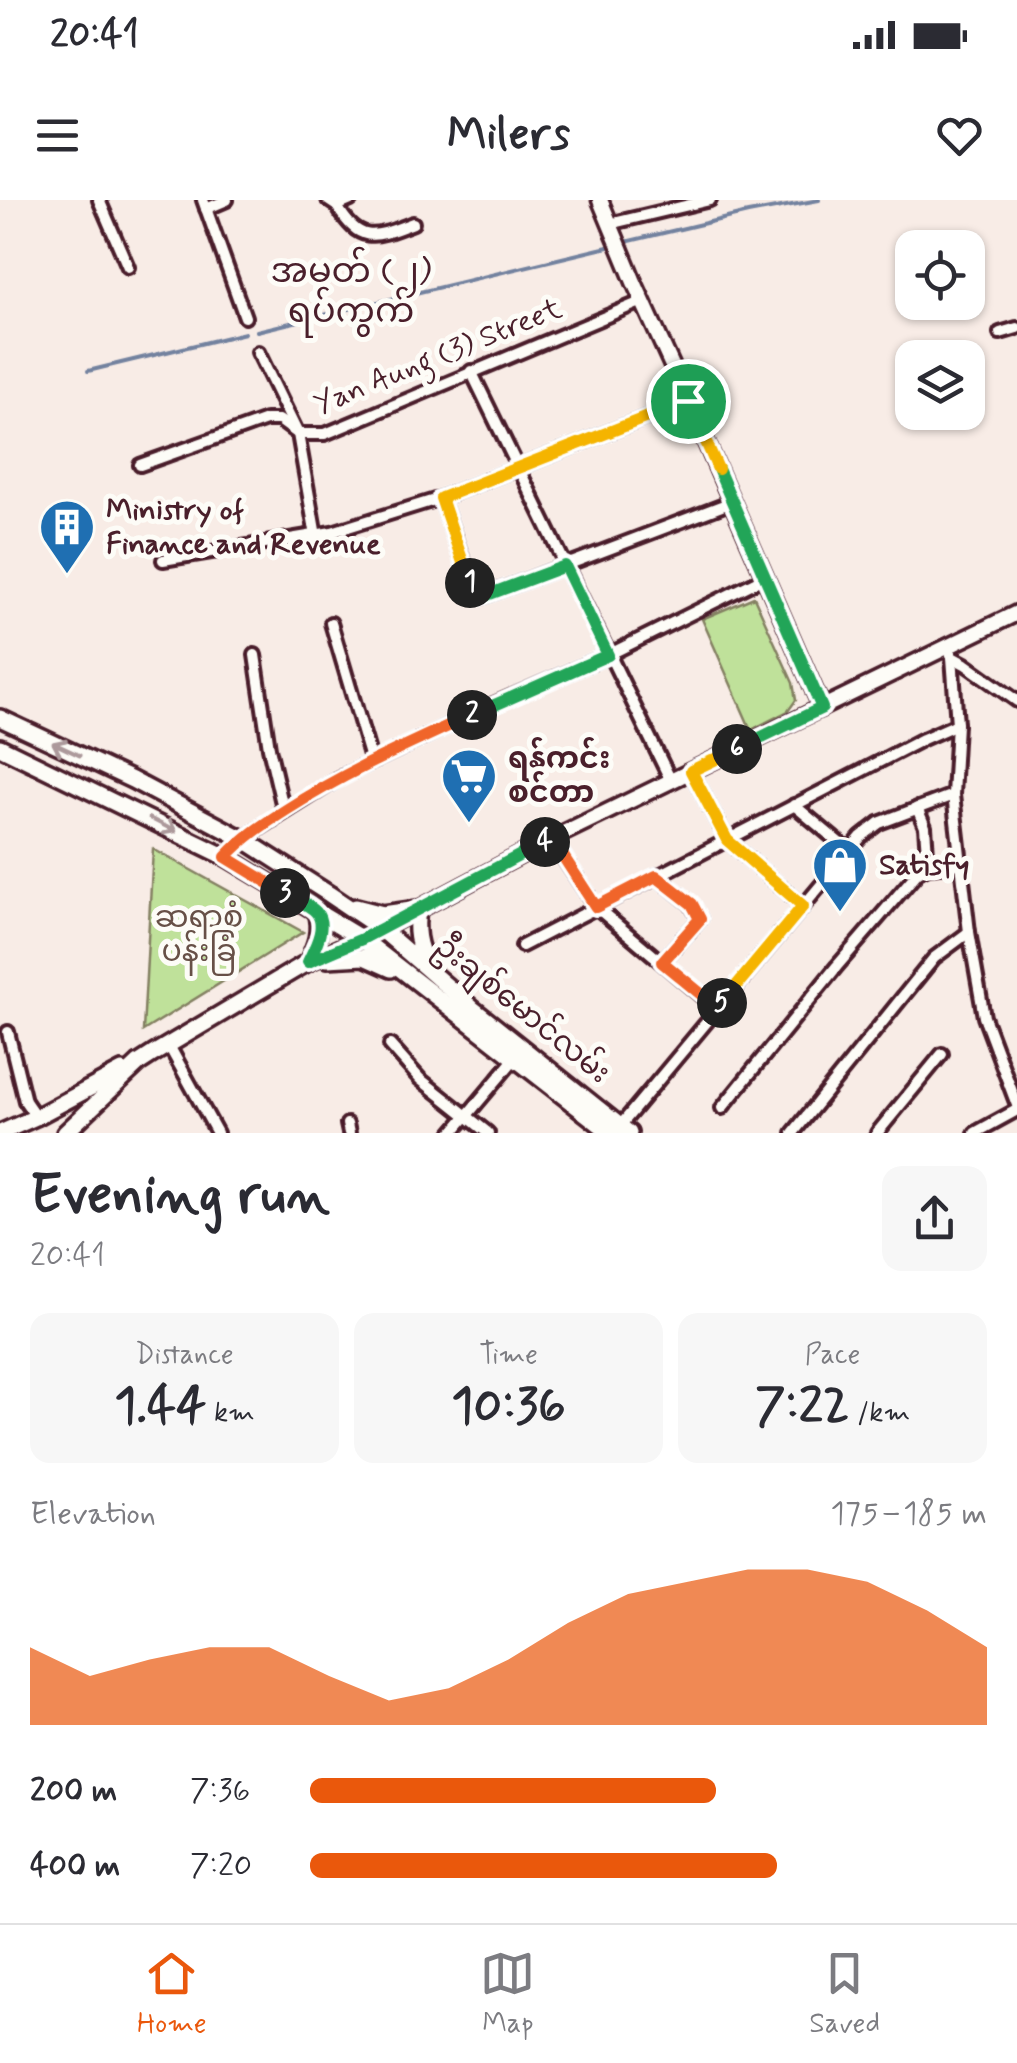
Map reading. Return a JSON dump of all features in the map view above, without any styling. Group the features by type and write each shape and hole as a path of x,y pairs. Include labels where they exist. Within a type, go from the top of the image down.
{"main road":[{"path":"600,200 822,708"},
{"path":"0,1132 139,1063 308,962 362,939 691,771 950,652 1017,613"},
{"path":"0,718 132,780 236,835 329,894 383,914 418,908"},
{"name":"ဦးချစ်မောင်လမ်း","path":"0,746 226,857 362,939 430,982 620,1131"},
{"name":"ဦးချစ်မောင်လမ်း","path":"329,894 381,929 430,982 516,1058 620,1131"},
{"path":"418,908 416,939 430,982"},
{"path":"308,962 318,940 316,912"},
{"path":"308,962 364,958 430,982"},
{"path":"62,1132 139,1063"}],"street":[{"path":"99,200 128,266"},
{"path":"227,200 205,204 245,316"},
{"path":"352,200 332,203 346,223 361,234 376,237 413,223"},
{"path":"609,224 710,200"},
{"name":"Yan Aung (3) Street","path":"140,466 266,420 279,420 298,434 325,434 643,301"},
{"path":"1000,333 1017,328"},
{"path":"258,352 298,434 316,536"},
{"path":"472,371 671,781"},
{"path":"163,560 316,536 441,498 688,401"},
{"path":"441,498 472,586 482,597 732,502"},
{"path":"226,857 236,835 284,812 342,776 608,655 765,577"},
{"path":"332,623 372,762"},
{"path":"950,652 1017,701"},
{"path":"950,652 957,724 953,795 969,932 984,1017 1017,1108 975,1133"},
{"path":"255,655 284,812"},
{"path":"522,946 957,724"},
{"path":"691,771 727,840 803,906"},
{"path":"620,1131 861,837 879,822 953,795"},
{"path":"794,805 849,851"},
{"path":"917,808 925,827 928,867"},
{"path":"552,839 596,907 718,1008"},
{"path":"722,1108 918,872 928,867 960,864"},
{"path":"656,876 692,904 700,919 662,962"},
{"path":"793,1133 934,958 969,932"},
{"path":"8,1032 25,1100 36,1117"},
{"path":"168,1044 217,1133"},
{"path":"390,1046 420,1079 488,1133"},
{"path":"877,1133 942,1054"},
{"path":"452,1133 516,1058"}],"green space":[{"path":"754,597 793,683 796,700 788,711 751,730 702,619"},
{"name":"ဆရာစံ ပန်းခြံ","path":"153,849 303,932 143,1031"}],"waterway":[{"path":"621,243 819,200"},
{"path":"257,331 612,246"},
{"path":"88,371 245,333"}],"place":[{"name":"Ministry of Finance and Revenue","path":"67,576"},
{"name":"ရန်ကင်း စင်တာ","path":"469,825"},
{"name":"Satisfy","path":"840,914"}],"district":[{"name":"အမှတ် (၂) ရပ်ကွက်","path":"351,292"}],"route":[{"path":"688,401 822,708 691,771 727,840 803,906 718,1008 662,962 700,919 692,904 656,876 596,907 552,839 362,939 308,962 320,930 316,912 226,857 242,839 342,776 608,655 565,566 482,597 472,586 441,498 688,401"}]}
